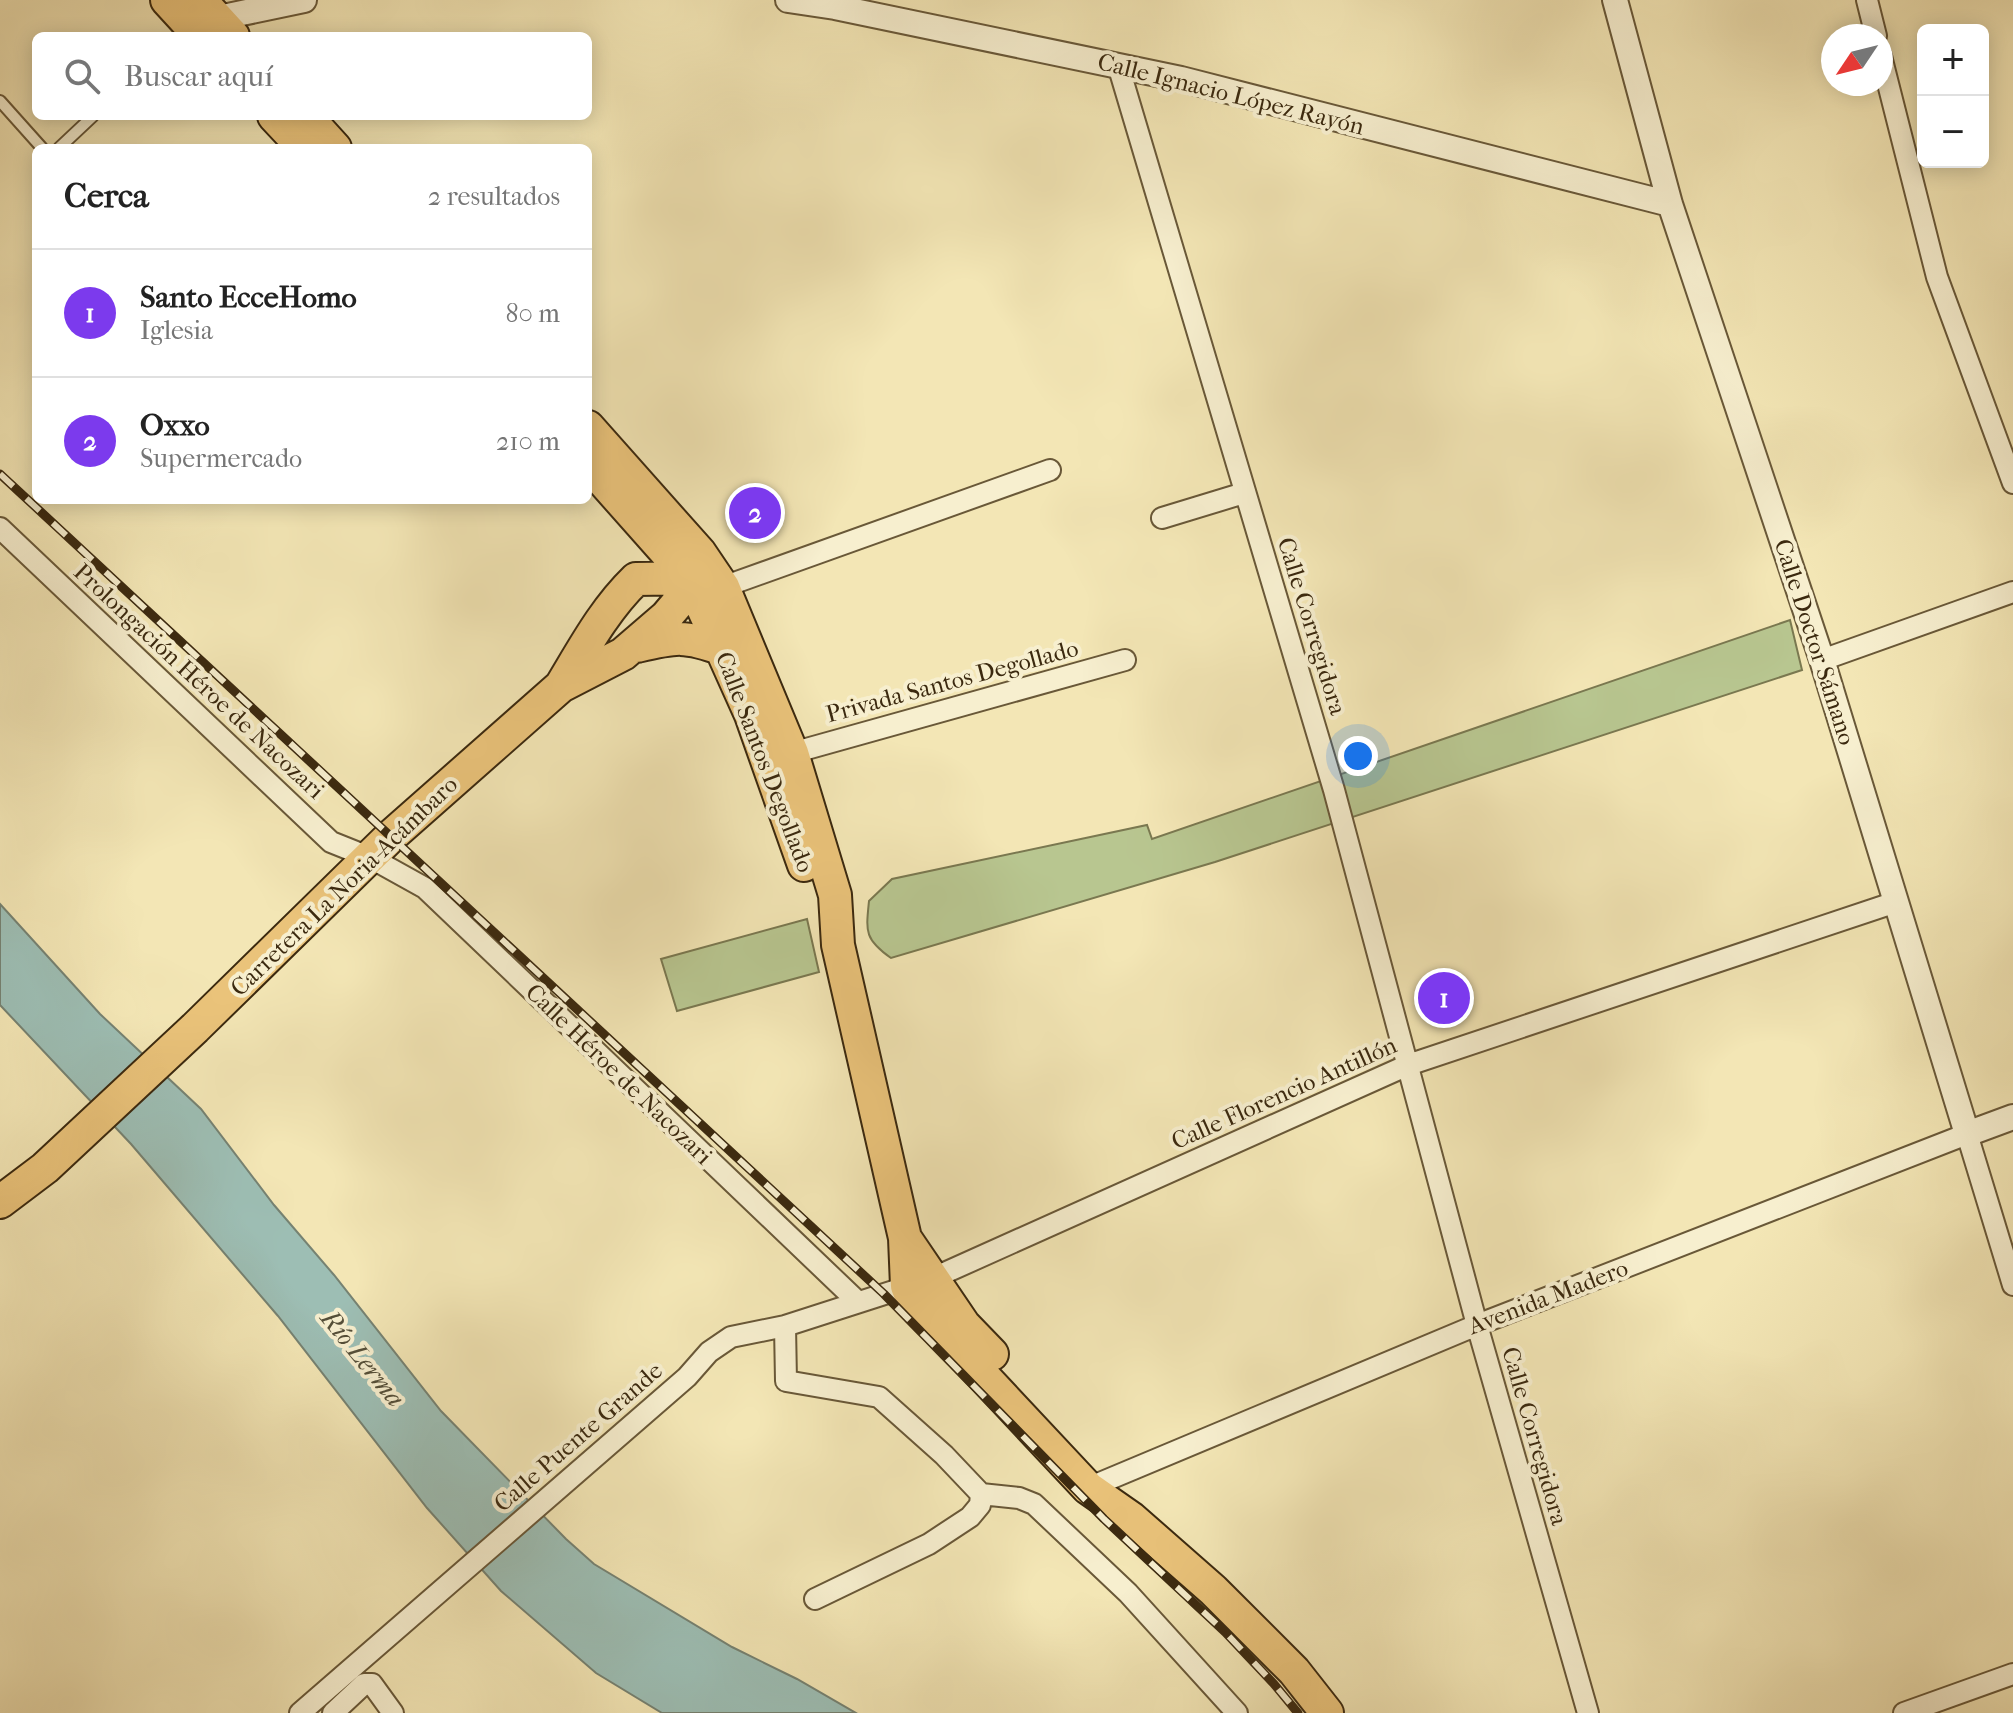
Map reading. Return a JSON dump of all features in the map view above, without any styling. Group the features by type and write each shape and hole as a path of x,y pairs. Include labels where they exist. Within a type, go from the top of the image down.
{"main road":[{"path":"167,0 203,25"},
{"path":"278,120 300,144"},
{"path":"310,120 331,144"},
{"path":"592,432 707,574"},
{"path":"592,468 644,527 707,574"},
{"path":"561,686 615,599 636,579 646,548 644,527"},
{"path":"636,579 707,574"},
{"name":"Carretera La Noria-Acámbaro","path":"0,1202 45,1168 195,1028 390,837 561,686 633,646 707,574"},
{"name":"Calle Santos Degollado","path":"707,574 723,649 751,715 817,901 838,945"},
{"name":"Calle Santos Degollado","path":"707,574 792,753 835,895 838,945 905,1238 919,1282"},
{"path":"633,646 678,637 723,649"},
{"path":"919,1282 964,1325 1097,1484 1223,1600 1294,1671 1327,1713"}],"street":[{"path":"203,25 304,0"},
{"name":"Calle Ignacio López Rayón","path":"788,0 1118,65 1670,204"},
{"name":"Calle Doctor Sámano","path":"1615,0 1670,204 1822,660 2013,1285"},
{"path":"1867,0 1873,24"},
{"name":"Calle Corregidora","path":"1118,65 1334,790 1477,1325 1588,1713"},
{"path":"1891,96 1937,277 2013,483"},
{"path":"707,574 1050,470"},
{"path":"1162,518 1244,493"},
{"name":"Prolongación Héroe de Nacozari","path":"0,528 331,842 371,858"},
{"path":"1822,660 2013,592"},
{"name":"Privada Santos Degollado","path":"792,753 1125,660"},
{"name":"Calle Héroe de Nacozari","path":"371,858 425,888 858,1302"},
{"name":"Calle Florencio Antillón","path":"919,1282 1408,1065 1896,902"},
{"name":"Avenida Madero","path":"1097,1484 1477,1325 2013,1117"},
{"name":"Calle Puente Grande","path":"300,1713 687,1377 709,1352 731,1337 785,1326 919,1282"},
{"path":"785,1326 786,1381 879,1397 944,1455 981,1494 1019,1498 1034,1504 1128,1593 1237,1713"},
{"path":"815,1599 929,1544 970,1517 980,1505 981,1494"},
{"path":"1904,1713 2013,1674"},
{"path":"333,1713 364,1684 372,1684 390,1708"}],"lane":[{"path":"0,101 38,144"},
{"path":"63,144 89,120"}],"green space":[{"path":"1790,620 1802,670 1215,862 891,958 871,940 867,920 869,901 892,879 1147,825 1152,839"},
{"path":"807,919 819,972 677,1011 661,959"}],"water":[{"name":"Río Lerma","path":"0,904 100,1014 201,1109 274,1205 334,1275 441,1411 566,1539 594,1564 732,1647 856,1713 662,1713 596,1673 501,1591 427,1508 278,1316 131,1144 0,1005"}],"railway":[{"path":"0,474 32,504"},
{"path":"32,504 884,1294 1104,1519 1225,1632 1298,1713"}],"place":[{"name":"Oxxo","path":"755,513"},
{"name":"Santo EcceHomo","path":"1444,998"}]}
